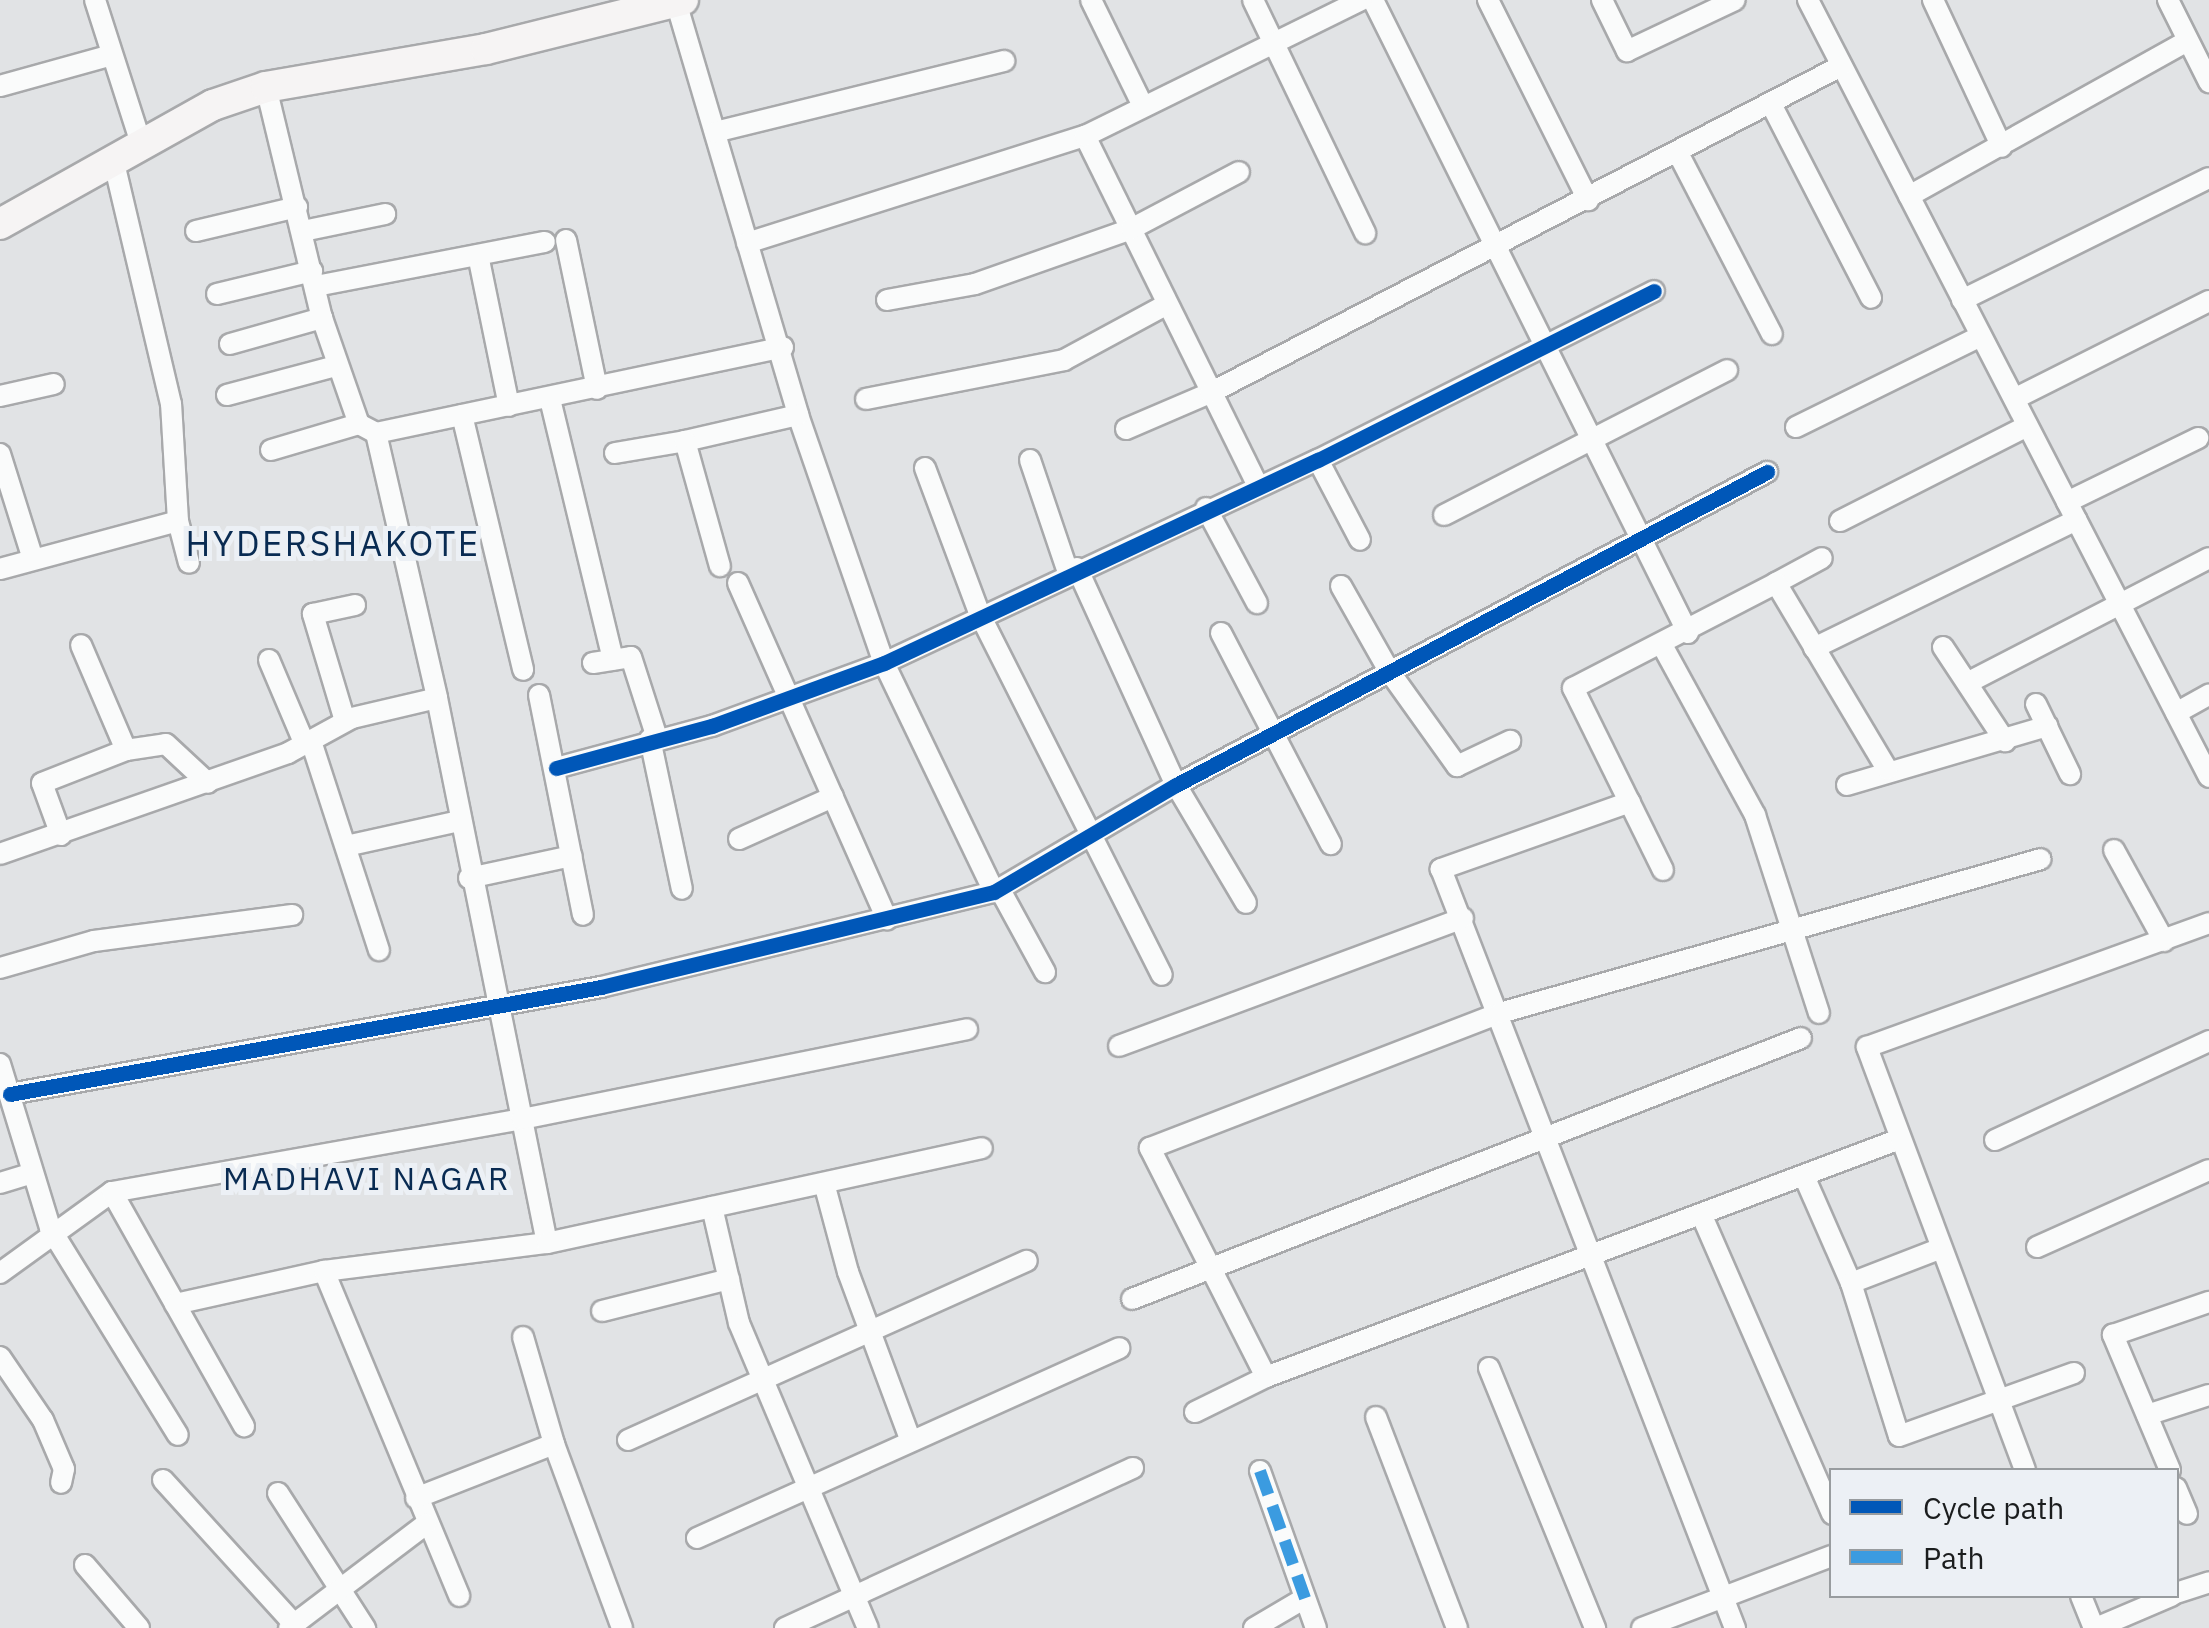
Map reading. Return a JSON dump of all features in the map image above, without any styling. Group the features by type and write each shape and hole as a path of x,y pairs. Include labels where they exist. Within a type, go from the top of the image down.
{"street":[{"path":"95,0 141,142"},
{"path":"1091,0 1143,106"},
{"path":"1253,0 1365,233"},
{"path":"746,242 1086,136 1362,0"},
{"path":"1374,0 1492,248 1688,633"},
{"path":"1488,0 1588,200"},
{"path":"1602,0 1627,51 1726,2"},
{"path":"1808,0 2209,778"},
{"path":"1933,0 2002,147"},
{"path":"2168,0 2209,82"},
{"path":"0,224 213,104 266,88 486,49 679,1 746,242 783,348 798,414 884,663 997,890 1045,972"},
{"path":"1909,196 2188,41"},
{"path":"0,86 112,55"},
{"path":"715,132 1004,61"},
{"path":"1126,429 1210,393 1842,66"},
{"path":"266,88 322,318 336,366 368,429 437,698 469,878 546,1243"},
{"path":"1770,104 1872,298"},
{"path":"1086,136 1164,306 1258,484"},
{"path":"1678,152 1772,334"},
{"path":"113,158 171,404 178,521 189,564"},
{"path":"887,300 975,284 1131,229 1238,172"},
{"path":"1962,300 2209,178"},
{"path":"196,231 297,207"},
{"path":"303,231 385,214"},
{"path":"217,294 556,241 597,389"},
{"path":"478,255 508,406"},
{"path":"556,768 790,697 884,663 1073,570 1318,460 1541,344 1654,291"},
{"path":"2016,398 2209,301"},
{"path":"866,399 1064,360 1164,306"},
{"path":"230,344 322,318"},
{"path":"1796,427 1981,336"},
{"path":"271,450 368,429 550,399 783,348"},
{"path":"228,395 336,366"},
{"path":"1444,515 1727,370"},
{"path":"0,396 54,384"},
{"path":"550,399 603,661 631,656 640,670 682,889"},
{"path":"615,453 798,414"},
{"path":"462,415 522,670"},
{"path":"1840,522 2028,426"},
{"path":"1814,648 2072,511 2198,438"},
{"path":"685,440 720,566"},
{"path":"0,454 32,556"},
{"path":"1030,460 1073,570 1176,785 1246,903"},
{"path":"1318,460 1360,540"},
{"path":"926,468 980,615 1088,837 1162,975"},
{"path":"10,1094 495,1006 886,920 997,890 1176,785 1639,535 1767,472"},
{"path":"1206,508 1257,603"},
{"path":"0,569 32,556 178,521"},
{"path":"1663,870 1573,688 1688,633 1822,558"},
{"path":"1968,682 2209,558"},
{"path":"738,583 886,920"},
{"path":"1776,584 1887,769"},
{"path":"1341,586 1389,671 1458,766 1510,741"},
{"path":"345,721 314,614 355,605"},
{"path":"1221,633 1331,844"},
{"path":"1662,644 1755,815 1795,928 1819,1013"},
{"path":"81,645 126,750"},
{"path":"1943,647 2006,741"},
{"path":"269,660 308,743 379,950"},
{"path":"539,695 584,915"},
{"path":"2176,713 2209,695"},
{"path":"0,854 208,783 308,743 345,721 437,698"},
{"path":"2036,704 2070,774"},
{"path":"1847,785 1887,769 2006,741 2047,726"},
{"path":"61,835 42,783 126,750 166,744 208,783"},
{"path":"739,840 833,797"},
{"path":"1630,802 1442,869 1500,1013 1588,1258 1735,1628"},
{"path":"346,846 459,822"},
{"path":"2114,850 2164,941"},
{"path":"469,878 572,856"},
{"path":"1266,1376 1150,1148 1500,1013 2042,859"},
{"path":"0,968 94,941 292,915"},
{"path":"1119,1046 1463,918"},
{"path":"2024,1468 1866,1047 2209,923"},
{"path":"0,1273 52,1231 112,1192 522,1119 966,1028"},
{"path":"1132,1299 1209,1264 1801,1038"},
{"path":"1995,1140 2209,1041"},
{"path":"1,1070 29,1174 52,1231 178,1434"},
{"path":"1195,1412 1266,1376 1900,1139"},
{"path":"176,1304 324,1271 546,1243 982,1148"},
{"path":"2037,1247 2209,1170"},
{"path":"0,1183 29,1174"},
{"path":"1804,1176 1851,1282 1899,1436 2074,1374"},
{"path":"824,1182 870,1332 910,1442"},
{"path":"112,1192 244,1426"},
{"path":"712,1207 738,1323 812,1486 868,1628"},
{"path":"1702,1216 1829,1507"},
{"path":"1851,1282 1939,1249"},
{"path":"628,1440 1027,1260"},
{"path":"324,1271 459,1596"},
{"path":"602,1311 728,1279"},
{"path":"2169,1468 2112,1335 2209,1302"},
{"path":"523,1337 554,1444 622,1628"},
{"path":"697,1538 1119,1348"},
{"path":"0,1357 43,1420 64,1469 61,1484"},
{"path":"1489,1368 1595,1628"},
{"path":"2147,1414 2209,1396"},
{"path":"1376,1417 1457,1628"},
{"path":"416,1498 554,1444"},
{"path":"784,1628 1133,1468"},
{"path":"1260,1471 1316,1628"},
{"path":"163,1480 292,1626 426,1524"},
{"path":"278,1493 365,1628"},
{"path":"2179,1495 2187,1514"},
{"path":"1642,1628 1829,1557"},
{"path":"85,1565 139,1628"},
{"path":"2179,1592 2209,1582"},
{"path":"1254,1628 1305,1598"},
{"path":"2082,1598 2095,1628 2165,1598"}],"marked path":[{"path":"1260,1471 1305,1598"}],"cycle path":[{"path":"556,768 712,726 884,663 1318,460 1654,291"},
{"path":"10,1094 601,987 994,892 1176,785 1767,472"}],"district":[{"name":"HYDERSHAKOTE","path":"333,543"},
{"name":"MADHAVI NAGAR","path":"367,1178"}]}
